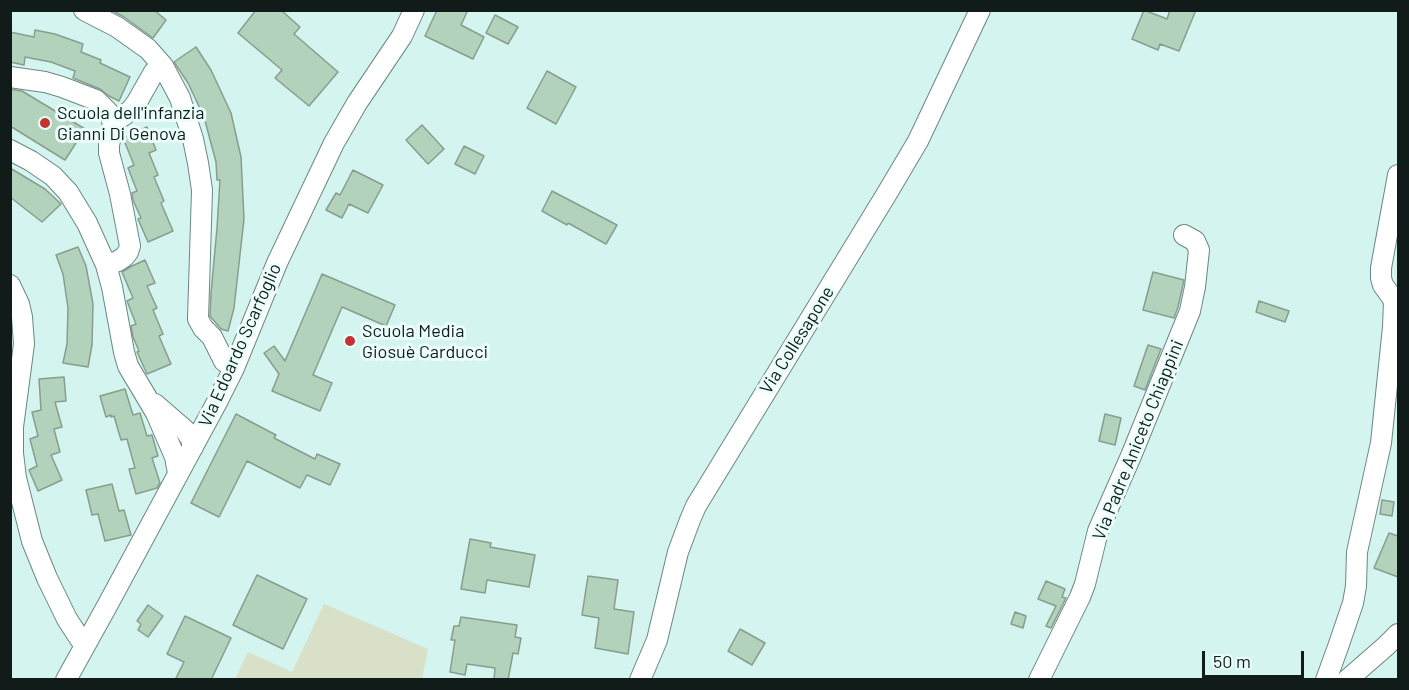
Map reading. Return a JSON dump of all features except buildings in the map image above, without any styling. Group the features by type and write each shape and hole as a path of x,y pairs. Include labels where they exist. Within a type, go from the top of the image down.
{"street":[{"path":"84,10 128,34 148,49 163,66 180,98 193,139 201,177 198,319 212,338 224,361 234,368"},
{"name":"Via Edoardo Scarfoglio","path":"66,680 234,368 277,263 334,144 357,103 402,36 414,10"},
{"name":"Via Collesapone","path":"640,680 657,640 678,552 696,506 918,141 980,10"},
{"path":"112,120 131,110 138,102 153,73 163,66"},
{"path":"10,77 45,82 92,98 104,106 112,120 110,153 130,246 124,257 106,265"},
{"path":"10,150 53,176 68,192 87,223 106,265 126,360 131,372 176,434 178,473"},
{"path":"1326,680 1353,603 1357,552 1381,443 1394,301 1383,285 1381,268 1398,175"},
{"name":"Via Padre Aniceto Chiappini","path":"1039,680 1080,597 1098,531 1190,311 1200,250 1195,241 1184,235"},
{"path":"10,285 19,304 24,344 13,427 12,453 16,478 32,541 43,569 67,618 82,642 86,644"},
{"path":"176,434 203,429"},
{"path":"176,434 190,436 191,450"},
{"path":"1347,680 1398,634"}],"green space":[{"path":"324,604 428,649 422,679 235,679 248,652 292,672"}],"place":[{"name":"Scuola dell'infanzia Gianni Di Genova","path":"45,123"},
{"name":"Scuola Media Giosuè Carducci","path":"350,341"}]}
